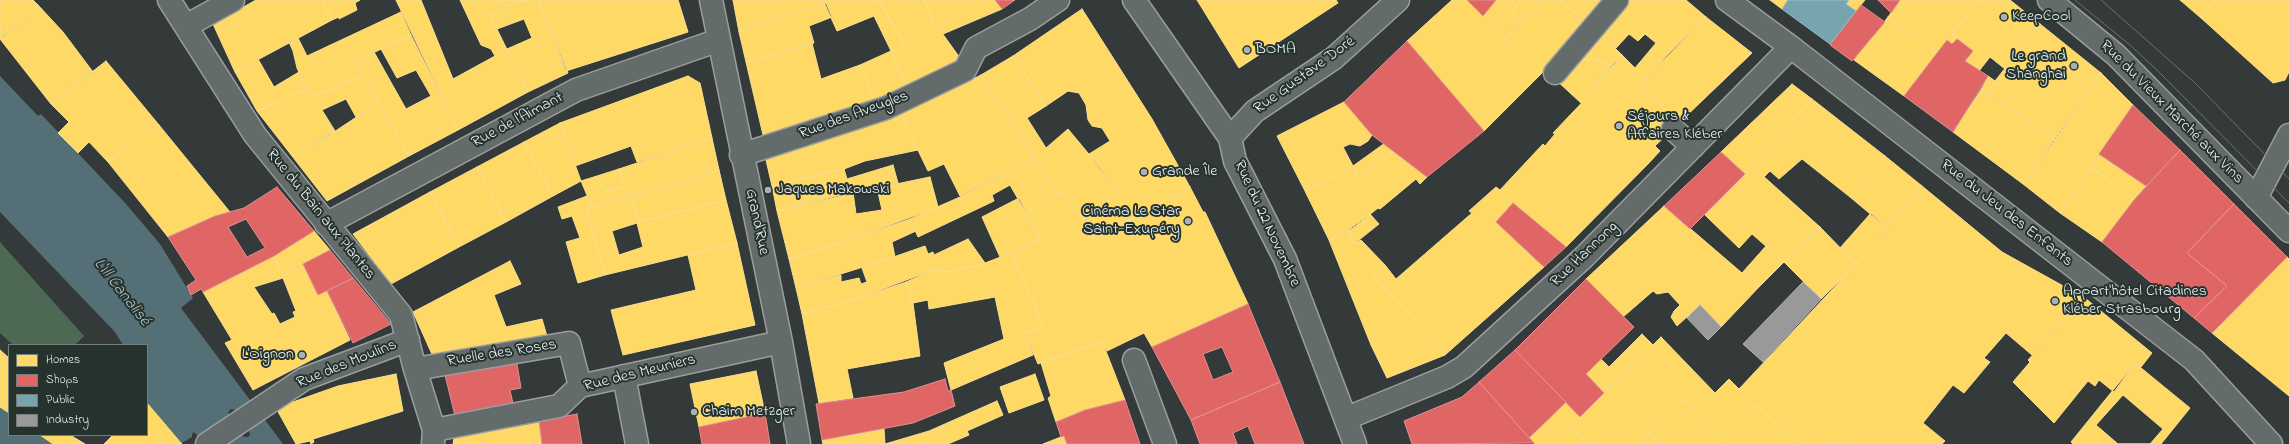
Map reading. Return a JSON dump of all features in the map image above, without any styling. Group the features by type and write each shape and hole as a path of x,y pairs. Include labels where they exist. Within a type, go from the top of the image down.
{"street":[{"name":"Rue du Bain aux Plantes","path":"169,0 255,135 326,224 402,315 434,437"},
{"path":"186,26 233,0"},
{"name":"Grand'Rue","path":"711,0 741,155 781,342 799,444"},
{"name":"Rue des Aveugles","path":"741,155 886,108 965,70 976,48 1030,19 1058,0"},
{"name":"Rue du 22 Novembre","path":"1134,0 1230,138 1235,161 1285,259 1347,418 1355,444"},
{"name":"Rue Gustave Doré","path":"1230,138 1255,111 1334,58 1398,0"},
{"path":"1555,73 1617,0"},
{"name":"Rue du Jeu des Enfants","path":"1727,0 1792,47 2194,360 2271,444"},
{"name":"Rue du Vieux Marché aux Vins","path":"2049,0 2116,55 2289,231"},
{"name":"Rue de l'Aimant","path":"326,224 576,90 719,40"},
{"name":"Rue Hannong","path":"1347,418 1447,377 1464,367 1584,257 1792,47"},
{"path":"1673,129 1693,147"},
{"path":"2256,198 2289,135"},
{"name":"Rue des Moulins","path":"207,444 304,379 408,340"},
{"name":"Rue des Meuniers","path":"434,437 559,406 580,386 781,342"},
{"name":"Ruelle des Roses","path":"415,369 569,343 580,386"},
{"path":"1134,360 1165,444"},
{"path":"624,376 637,444"}],"green space":[{"path":"0,242 84,336 76,344 12,344 0,333"}],"water":[{"name":"L'Ill Canalisé","path":"0,76 38,116 41,114 126,204 160,244 193,298 181,308 283,444 205,444 194,432 192,437 182,443 148,404 148,344 122,344 115,332 0,212","holes":["231,409 235,410 249,431 250,435 248,437 244,437 228,413"]},
{"path":"0,407 8,412 8,436 41,436 53,444 0,444"}],"building: Homes":[{"path":"0,0 33,0 38,5 0,38"},
{"path":"256,0 322,0 332,20 235,72 213,24"},
{"path":"322,0 360,0 355,3 357,10 339,19 339,17 332,20"},
{"path":"396,0 421,0 453,79 495,56 491,49 481,45 460,0 503,0 507,8 490,15 528,92 458,130"},
{"path":"503,0 529,0 506,6"},
{"path":"529,0 539,0 568,73 528,92 507,49 532,38 524,19 497,29 490,15 507,8 506,6"},
{"path":"539,0 678,0 688,32 566,71"},
{"path":"733,0 823,0 824,4 739,32"},
{"path":"823,0 879,0 905,45 891,51 874,16 837,31"},
{"path":"879,0 924,0 932,19 960,58 931,76 907,87 891,51 905,45"},
{"path":"924,0 995,0 1002,9 943,34 932,19"},
{"name":"BOMA","path":"1197,0 1336,0 1338,3 1239,68"},
{"path":"1452,0 1467,0 1540,75 1484,131 1407,41"},
{"path":"1496,0 1521,0 1511,13 1521,22 1505,39 1483,16"},
{"path":"1521,0 1543,0 1521,22 1511,13"},
{"path":"1543,0 1560,0 1579,16 1573,22 1583,31 1540,75 1505,39"},
{"path":"1560,0 1611,0 1583,31 1573,22 1579,16"},
{"path":"1626,0 1686,0 1706,17 1668,54 1646,79 1635,68 1656,43 1645,34 1638,41 1629,34 1616,48 1598,31"},
{"path":"1770,0 1788,0 1782,9"},
{"path":"1849,0 1865,0 1856,11 1846,4"},
{"path":"1900,0 1980,0 1952,34 1958,39 1952,44 1947,40 1938,53 1888,17"},
{"path":"1980,0 2010,0 2040,24 2005,69 1990,57 1979,71 1965,61 1973,51 1952,34"},
{"path":"2180,0 2216,0 2201,18"},
{"path":"2216,0 2289,0 2289,72 2285,80 2273,83 2201,18"},
{"path":"826,3 832,17 809,26 814,43 746,62 739,32"},
{"path":"38,5 63,32 93,72 51,104 0,39"},
{"path":"1082,9 1152,119 1190,187 1094,239 1083,218 1118,195 1089,154 1110,141 1102,128 1092,126 1088,120 1086,105 1079,93 1068,91 1046,106 1013,56"},
{"path":"401,12 411,35 356,61 364,76 310,97 297,68 289,42 298,38 307,56"},
{"path":"1706,17 1752,53 1680,122 1639,85"},
{"path":"1888,17 1938,53 1904,96 1854,60"},
{"path":"2040,24 2101,73 2055,140 2004,104 2012,94 1996,82 1988,93 1982,88 1988,76 1995,81"},
{"path":"1598,31 1622,55 1613,66 1593,59 1579,61"},
{"path":"411,35 458,130 409,156 356,61 374,52 406,109 431,96 416,70 397,78 381,49"},
{"path":"812,43 821,79 860,65 875,101 825,119 763,135 746,62"},
{"path":"891,51 907,87 875,101 860,65"},
{"path":"1622,55 1646,79 1639,85 1680,122 1655,146 1660,151 1566,247 1513,203 1496,222 1544,267 1445,355 1407,310 1403,308 1373,276 1385,265 1396,279 1472,213 1469,211 1496,187 1500,190 1543,144 1545,146 1555,134 1553,133 1594,90 1591,88"},
{"path":"1013,56 1046,106 1027,118 1046,148 1068,129 1098,165 1118,195 1083,218 1063,193 1059,195 981,75"},
{"path":"258,59 274,87 299,72 307,89 257,111 235,72"},
{"path":"1593,59 1613,66 1591,88 1594,90 1581,103 1556,80 1579,61"},
{"path":"106,61 159,125 108,162 89,142 78,153 58,133 69,122 51,104"},
{"path":"2101,73 2133,105 2060,213 2023,184"},
{"path":"981,75 1034,157 960,196 944,164 928,171 899,111 947,92"},
{"path":"364,76 379,102 356,117 346,99 322,110 335,131 292,156 257,111 307,89 310,97"},
{"path":"688,76 700,83 712,138 637,162 631,146 575,166 560,123"},
{"path":"1996,82 2012,94 2004,104 1988,93"},
{"path":"1792,84 1812,99 1745,174 1721,152"},
{"path":"1982,88 2055,140 2023,184 1953,132"},
{"path":"1812,99 1885,156 1850,197 1802,159 1779,179 1770,171 1764,177 1752,166"},
{"path":"379,102 409,156 327,201 292,156 328,136"},
{"path":"1344,102 1372,135 1368,141 1360,146 1350,144 1343,147 1353,166 1305,191 1277,136"},
{"path":"899,111 918,150 865,161 844,169 772,186 766,160"},
{"path":"560,123 581,181 553,196 524,142"},
{"path":"159,125 230,212 215,216 168,237 108,162"},
{"path":"712,138 719,170 592,207 581,181 597,176 604,192 625,186 619,169"},
{"path":"524,142 553,196 506,222 477,167"},
{"path":"1385,143 1394,151 1359,180 1353,166"},
{"path":"1394,151 1427,177 1420,184 1416,179 1380,209 1378,208 1353,228 1329,240 1305,191 1353,166 1359,180"},
{"path":"2099,154 2146,186 2134,200 2091,167"},
{"path":"1885,156 1922,186 1887,228 1850,197"},
{"path":"1034,157 1059,195 1026,213 1010,185 992,195 994,201 918,237 910,219 960,197"},
{"path":"893,165 898,183 777,211 772,186 844,169 847,179"},
{"path":"1752,166 1820,227 1784,262 1752,234 1739,248 1705,215"},
{"path":"477,167 506,222 459,247 430,192"},
{"path":"2091,167 2134,200 2102,242 2060,213"},
{"path":"619,169 625,186 604,192 597,176"},
{"path":"719,170 726,200 639,222 632,196"},
{"path":"930,177 938,207 842,243 789,259 777,211 853,192 856,214 882,210 877,188"},
{"path":"1922,186 2002,252 2085,298 2032,355 2006,333 1984,358 1990,362 1964,393 1953,385 1923,423 1945,441 1942,444 1847,444 1839,437 1833,444 1803,444 1756,406 1739,389 1856,264"},
{"path":"1190,187 1203,212 1205,212 1248,304 1152,347 1144,333 1107,351 1102,341 1038,364 1025,333 1044,326 1011,253 1040,240 1026,213 1063,193 1083,218 1094,239"},
{"path":"430,192 459,247 391,284 353,234"},
{"path":"587,196 592,207 587,212 605,275 578,283 566,242 580,238 572,216 562,219 558,207"},
{"path":"632,196 639,222 726,200 737,243 605,275 587,212 592,207","holes":["637,223 643,247 619,255 612,231"]},
{"path":"1019,198 1040,240 1000,257 982,217"},
{"path":"1664,206 1742,273 1753,279 1759,287 1721,327 1700,305 1677,326 1671,317 1680,305 1668,292 1657,294 1653,291 1623,317 1586,279"},
{"path":"1871,213 1887,228 1856,264 1840,248"},
{"path":"1370,214 1379,224 1354,244 1348,230"},
{"path":"910,219 916,231 892,242 895,257 796,288 789,259 842,243"},
{"path":"1820,227 1856,264 1821,299 1784,262"},
{"path":"1348,230 1354,244 1361,240 1385,265 1373,276 1403,308 1407,310 1445,355 1387,378 1371,345 1329,240"},
{"path":"314,231 330,250 283,276 274,256"},
{"path":"968,239 985,263 952,272 933,270 856,299 802,314 796,288 841,275 841,282 859,278 861,284 867,282 862,268 925,246 928,254 933,252 934,255"},
{"path":"737,243 755,325 623,355 611,310 696,290 688,255"},
{"path":"1766,246 1784,262 1759,287 1753,279 1742,273"},
{"path":"1011,253 1044,326 1025,333 1033,355 951,390 944,363 1004,339 995,297 929,309 928,300 913,303 906,282 933,270 952,272 985,263"},
{"path":"274,256 283,276 303,264 318,295 327,291 350,340 253,390 225,343 232,340 203,292","holes":["283,278 296,311 293,312 295,317 280,324 274,313 272,314 254,287"]},
{"path":"2287,257 2289,259 2289,396 2212,333"},
{"path":"510,261 521,284 494,295 506,327 542,319 547,336 435,361 413,312"},
{"path":"906,282 913,303 920,356 847,369 853,398 819,403 802,314 856,299"},
{"path":"2085,298 2152,353 2141,367 2135,363 2114,392 2099,380 2095,386 2088,381 2054,423 2013,382 2030,362 2028,360"},
{"path":"1642,334 1653,345 1604,393 1586,374 1601,359 1609,367"},
{"path":"1661,337 1715,393 1729,379 1756,406 1723,439 1684,400 1639,444 1588,444 1570,426"},
{"path":"1102,341 1125,400 1085,410 1056,422 1048,398 1051,396 1041,363"},
{"path":"0,350 8,357 8,412 0,407"},
{"path":"2135,363 2190,408 2161,444 2073,444 2071,442"},
{"path":"756,371 765,413 699,427 690,384"},
{"path":"396,374 403,411 313,439 314,442 311,444 310,441 296,444 276,408 338,386"},
{"path":"1035,374 1044,400 1009,413 1000,387"},
{"path":"2123,395 2163,429 2150,444 2118,444 2096,425"},
{"path":"1684,400 1723,439 1718,444 1662,444 1650,433"},
{"path":"997,401 1003,415 967,431 969,435 948,444 885,444 929,431"},
{"path":"1566,402 1580,417 1570,426 1588,444 1535,444 1529,438"},
{"path":"148,404 182,444 104,444 112,436 148,436"},
{"path":"1756,406 1803,444 1718,444"},
{"path":"539,421 542,444 453,444 454,438"},
{"path":"884,429 885,444 823,444 822,440"},
{"path":"1650,433 1662,444 1639,444"},
{"path":"41,436 72,436 85,444 53,444"},
{"path":"1064,436 1067,444 1043,444 1061,437"},
{"path":"1839,437 1847,444 1833,444"}],"building: Shops":[{"path":"995,0 1015,0 1002,9"},
{"path":"1467,0 1496,0 1483,16"},
{"path":"1878,0 1900,0 1891,13"},
{"path":"1861,5 1885,22 1852,61 1830,45"},
{"path":"1957,39 1973,51 1965,61 1988,76 1953,132 1904,96 1947,40 1952,44"},
{"path":"1407,41 1484,131 1427,177 1372,135 1344,102"},
{"path":"2133,105 2180,150 2146,186 2099,154"},
{"path":"2180,150 2234,204 2187,253 2227,286 2194,318 2102,242 2134,200"},
{"path":"1721,152 1745,174 1690,229 1664,206"},
{"path":"277,187 314,231 274,256 203,292 201,289 191,295 187,286 196,280 168,237 215,216 244,208","holes":["246,219 265,248 247,257 228,227"]},
{"path":"1513,203 1566,247 1544,267 1496,222"},
{"path":"2234,204 2287,257 2212,333 2194,318 2227,286 2187,253"},
{"path":"330,250 353,278 318,295 303,264"},
{"path":"353,278 391,324 353,343 327,291"},
{"path":"1586,279 1634,327 1586,374 1604,393 1580,417 1515,350"},
{"path":"1248,304 1280,382 1191,420 1152,347","holes":["1222,347 1233,372 1213,380 1203,354"]},
{"path":"1515,350 1566,402 1529,438 1479,382"},
{"path":"516,358 521,388 510,390 514,408 456,420 444,371"},
{"path":"945,379 948,391 951,390 955,406 913,423 822,440 816,404 904,392"},
{"path":"1280,382 1304,444 1255,444 1248,426 1233,433 1237,444 1200,444 1191,420"},
{"path":"1479,382 1534,443 1412,444 1404,421 1462,397"},
{"path":"1125,400 1140,444 1067,444 1064,436 1061,437 1056,422 1085,410"},
{"path":"765,413 770,444 702,444 699,427"},
{"path":"577,414 582,444 542,444 539,421"}],"building: Public":[{"path":"1788,0 1849,0 1846,4 1856,11 1830,44 1782,9"}],"building: Industry":[{"path":"1803,282 1821,299 1763,362 1743,344"},
{"path":"1700,305 1721,327 1708,340 1687,318"}],"tram line":[{"path":"2075,0 2130,45 2160,73 2289,203"},
{"path":"2101,0 2195,83 2289,179"}],"place":[{"name":"KeepCool","path":"2004,17"},
{"name":"BOMA","path":"1247,50"},
{"name":"Le grand Shanghai","path":"2074,66"},
{"name":"Séjours & Affaires Kléber","path":"1619,126"},
{"name":"Grande Île","path":"1144,172"},
{"name":"Jaques Makowski","path":"768,190"},
{"name":"Cinéma Le Star Saint-Exupéry","path":"1188,221"},
{"name":"Appart'hôtel Citadines Kléber Strasbourg","path":"2055,301"},
{"name":"L'Oignon","path":"302,355"},
{"name":"Chaim Metzger","path":"694,412"}]}
